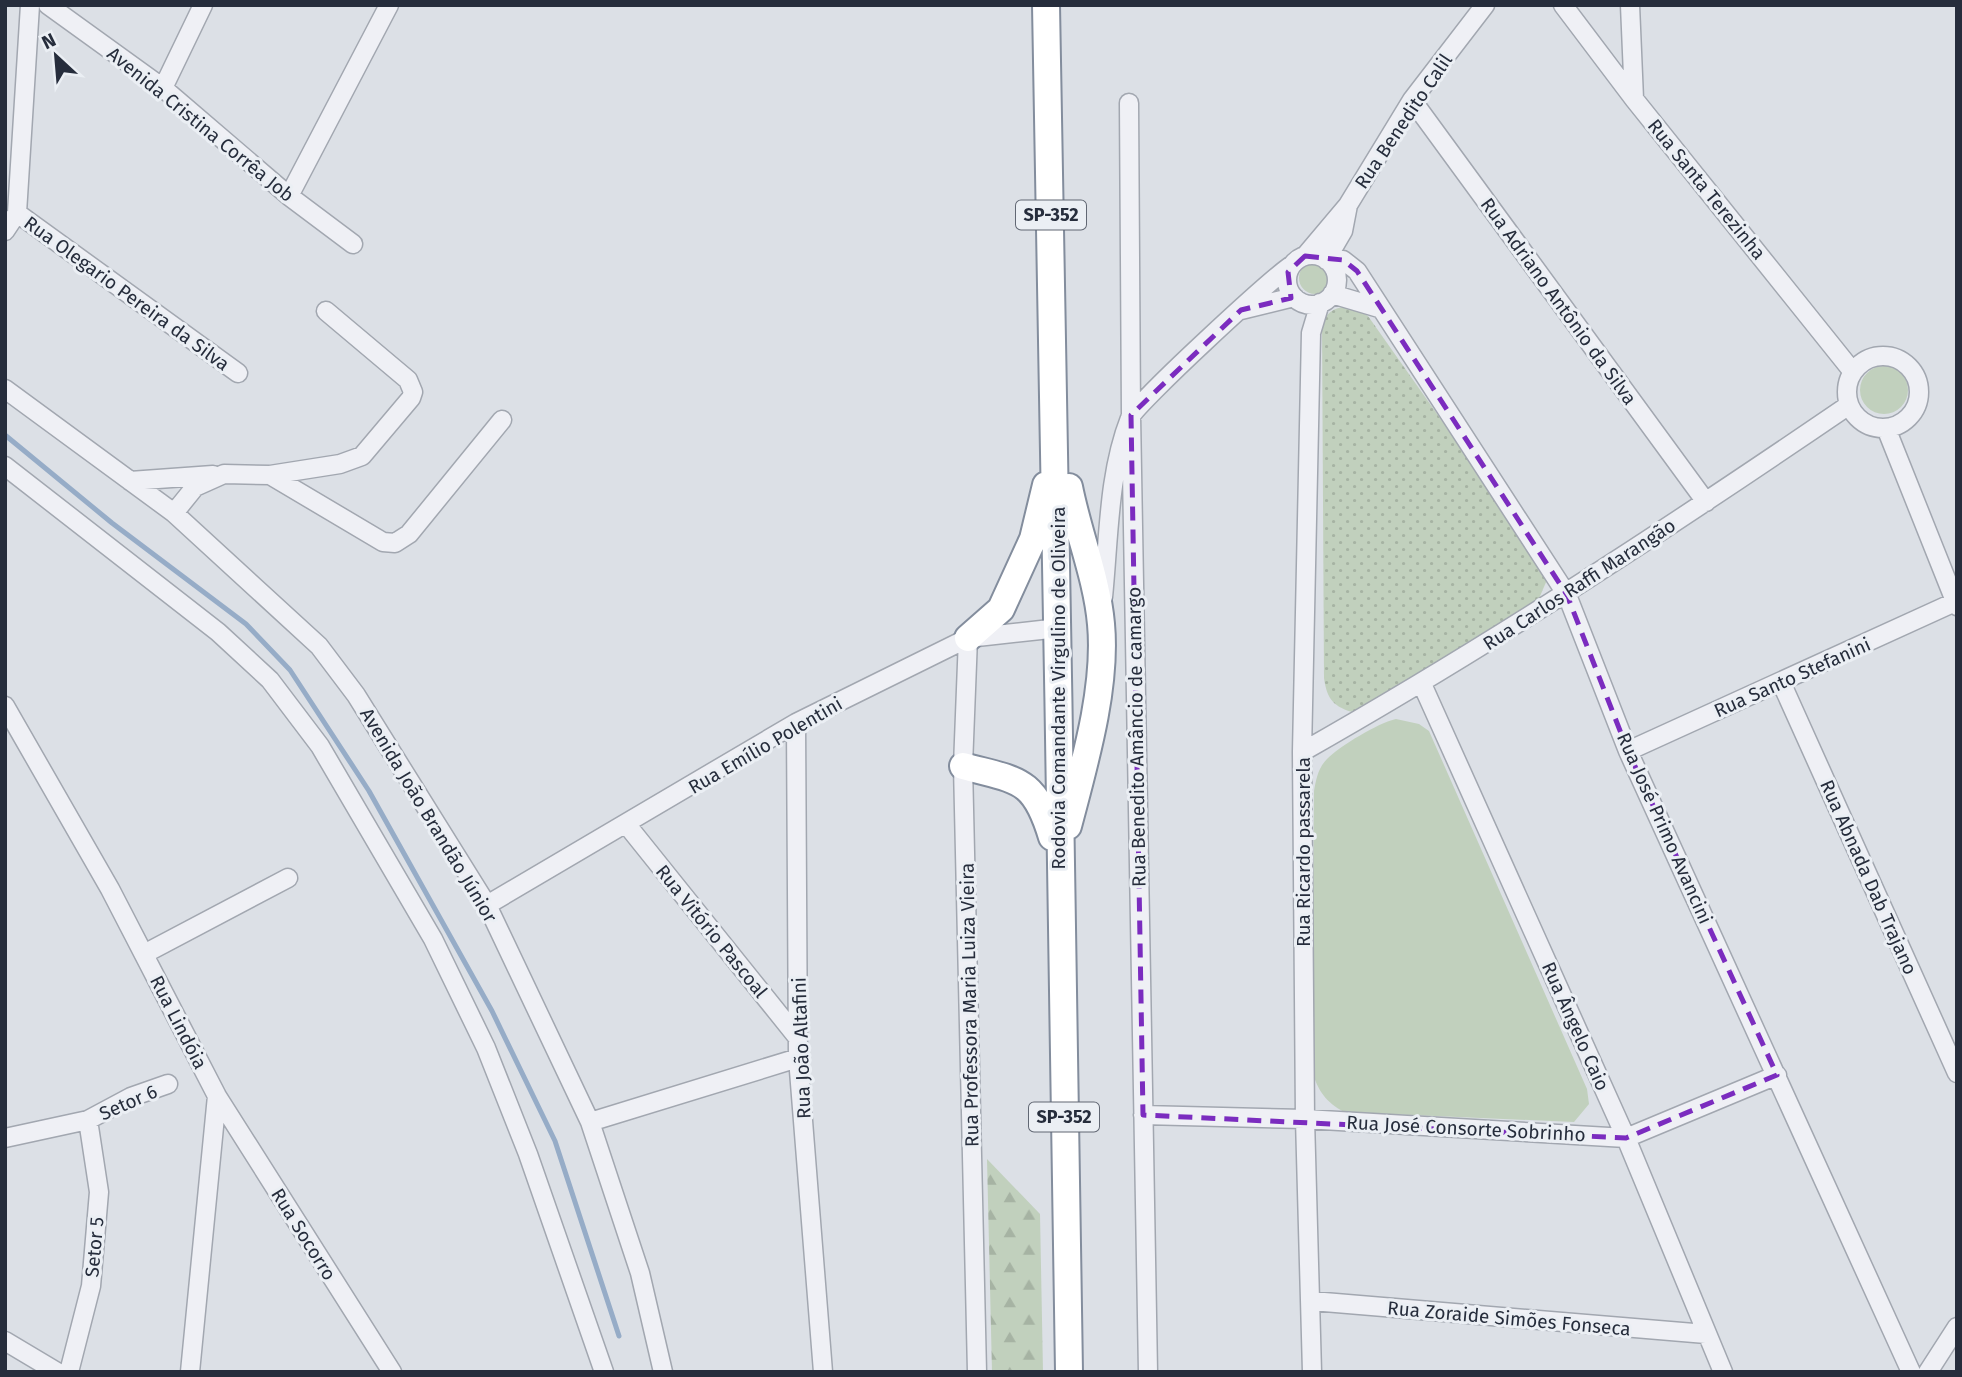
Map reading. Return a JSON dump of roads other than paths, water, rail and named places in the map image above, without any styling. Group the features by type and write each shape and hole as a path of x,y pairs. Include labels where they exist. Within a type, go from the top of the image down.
{"highway":[{"name":"Rodovia Comandante Virgulino de Oliveira","path":"1046,5 1056,425 1059,862 1069,1372"},
{"path":"1056,425 1101,625 1101,661 1084,767 1059,862"},
{"path":"968,638 1001,609 1033,539 1043,507 1056,425"},
{"path":"1059,628 1101,625"},
{"path":"963,766 1022,782 1043,805 1059,862"}],"street":[{"path":"5,231 17,213 30,5"},
{"name":"Avenida Cristina Corrêa Job","path":"48,5 163,88 289,196 354,244"},
{"path":"163,88 203,5"},
{"path":"289,196 389,5"},
{"name":"Rua Benedito Calil","path":"1101,625 1115,468 1131,415 1275,275 1298,260 1348,205 1412,100 1485,5"},
{"name":"Rua Santa Terezinha","path":"1563,5 1634,99 1853,372"},
{"path":"1630,5 1634,99"},
{"name":"Rua Adriano Antônio da Silva","path":"1412,100 1706,502"},
{"name":"Rua Benedito Amâncio de camargo","path":"1129,103 1131,415 1148,1372"},
{"name":"Rua Benedito Calil","path":"1327,260 1343,231 1348,205"},
{"name":"Rua Olegario Pereira da Silva","path":"17,213 238,373"},
{"path":"1326,299 1336,273 1327,260 1298,260 1287,281 1296,299 1305,304 1326,299 1379,307"},
{"name":"Rua José Primo Avancini","path":"1327,260 1351,264 1567,595 1628,751 1911,1372"},
{"name":"Rua Benedito Calil","path":"1241,310 1296,299"},
{"name":"Rua Ricardo passarela","path":"1296,299 1311,332"},
{"name":"Rua Ricardo passarela","path":"1312,1372 1305,1119 1302,752 1311,332 1326,299"},
{"path":"130,481 224,474 270,475 340,464 362,456 411,398 413,391 408,380 326,311"},
{"path":"1884,356 1896,359 1914,374 1919,397 1915,409 1897,425 1885,428 1863,423 1849,405 1847,394 1853,372 1872,358 1884,356"},
{"name":"Avenida João Brandão Júnior","path":"5,389 174,513 319,646 356,695 487,905 590,1122 640,1273 663,1372"},
{"name":"Rua Carlos Raffi Marangão","path":"1302,752 1422,684 1567,595 1849,405"},
{"path":"270,475 383,542 395,543 409,534 502,420"},
{"path":"1885,428 1956,604"},
{"path":"5,466 218,632 270,680 320,746 433,939 486,1048 528,1154 604,1372"},
{"path":"174,513 195,487 224,474"},
{"name":"Rua Santo Stefanini","path":"1628,751 1956,604"},
{"name":"Rua Emílio Polentini","path":"487,905 796,723 968,638 1059,628"},
{"name":"Rua Professora Maria Luiza Vieira","path":"968,638 963,766 977,1372"},
{"name":"Rua Abnada Dab Trajano","path":"1781,682 1957,1073"},
{"name":"Rua Ângelo Caio","path":"1422,684 1626,1138 1723,1372"},
{"name":"Rua Lindóia","path":"5,706 144,954 217,1096"},
{"name":"Rua João Altafini","path":"796,723 798,1038 823,1372"},
{"name":"Rua Vitório Pascoal","path":"626,825 798,1038"},
{"path":"144,954 288,878"},
{"path":"590,1122 799,1058"},
{"name":"Rua José Consorte Sobrinho","path":"1143,1115 1305,1119 1626,1138 1777,1075"},
{"name":"Setor 6","path":"5,1138 88,1120 131,1097 168,1084"},
{"path":"190,1372 217,1096"},
{"name":"Rua Socorro","path":"217,1096 392,1372"},
{"name":"Setor 5","path":"69,1372 90,1286 99,1192 88,1120"},
{"name":"Rua Zoraide Simões Fonseca","path":"1312,1301 1706,1334"},
{"path":"1928,1372 1957,1327"},
{"path":"5,1341 57,1372"}],"waterway":[{"path":"5,435 112,523 246,624 290,670 369,791 492,1011 555,1141 619,1336"}]}
